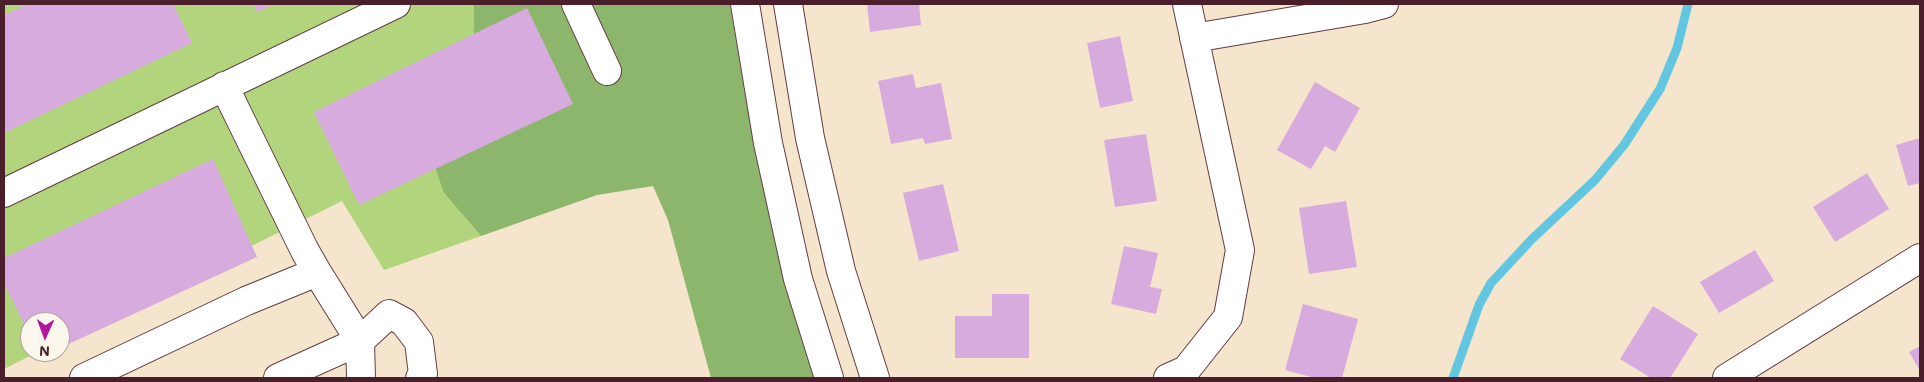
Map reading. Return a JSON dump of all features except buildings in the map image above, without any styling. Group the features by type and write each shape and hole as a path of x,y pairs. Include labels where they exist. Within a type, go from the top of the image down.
{"street":[{"path":"4,192 396,4"},
{"path":"576,4 607,71"},
{"path":"745,4 768,143 798,279 830,378"},
{"path":"788,4 810,138 839,261 875,378"},
{"path":"1168,378 1186,370 1228,318 1240,250 1187,4"},
{"path":"1194,38 1365,9 1384,4"},
{"path":"753,55 795,48"},
{"path":"224,86 305,251 360,341 361,378"},
{"path":"1727,378 1920,258"},
{"path":"84,378 120,370 246,301 317,272"},
{"path":"278,378 360,341 389,314 404,322 418,342 423,374 420,378"}],"green space":[{"path":"4,4 474,4 474,53 444,193 481,236 384,270 342,201 70,336 70,312 20,312 20,361 4,369"},
{"path":"474,4 730,4 754,147 784,283 814,378 711,378 668,220 653,186 597,195 481,236 444,193 435,167 474,53"}],"waterway":[{"path":"1453,378 1479,305 1491,283 1532,239 1595,180 1624,145 1660,89 1677,48 1688,4"}]}
